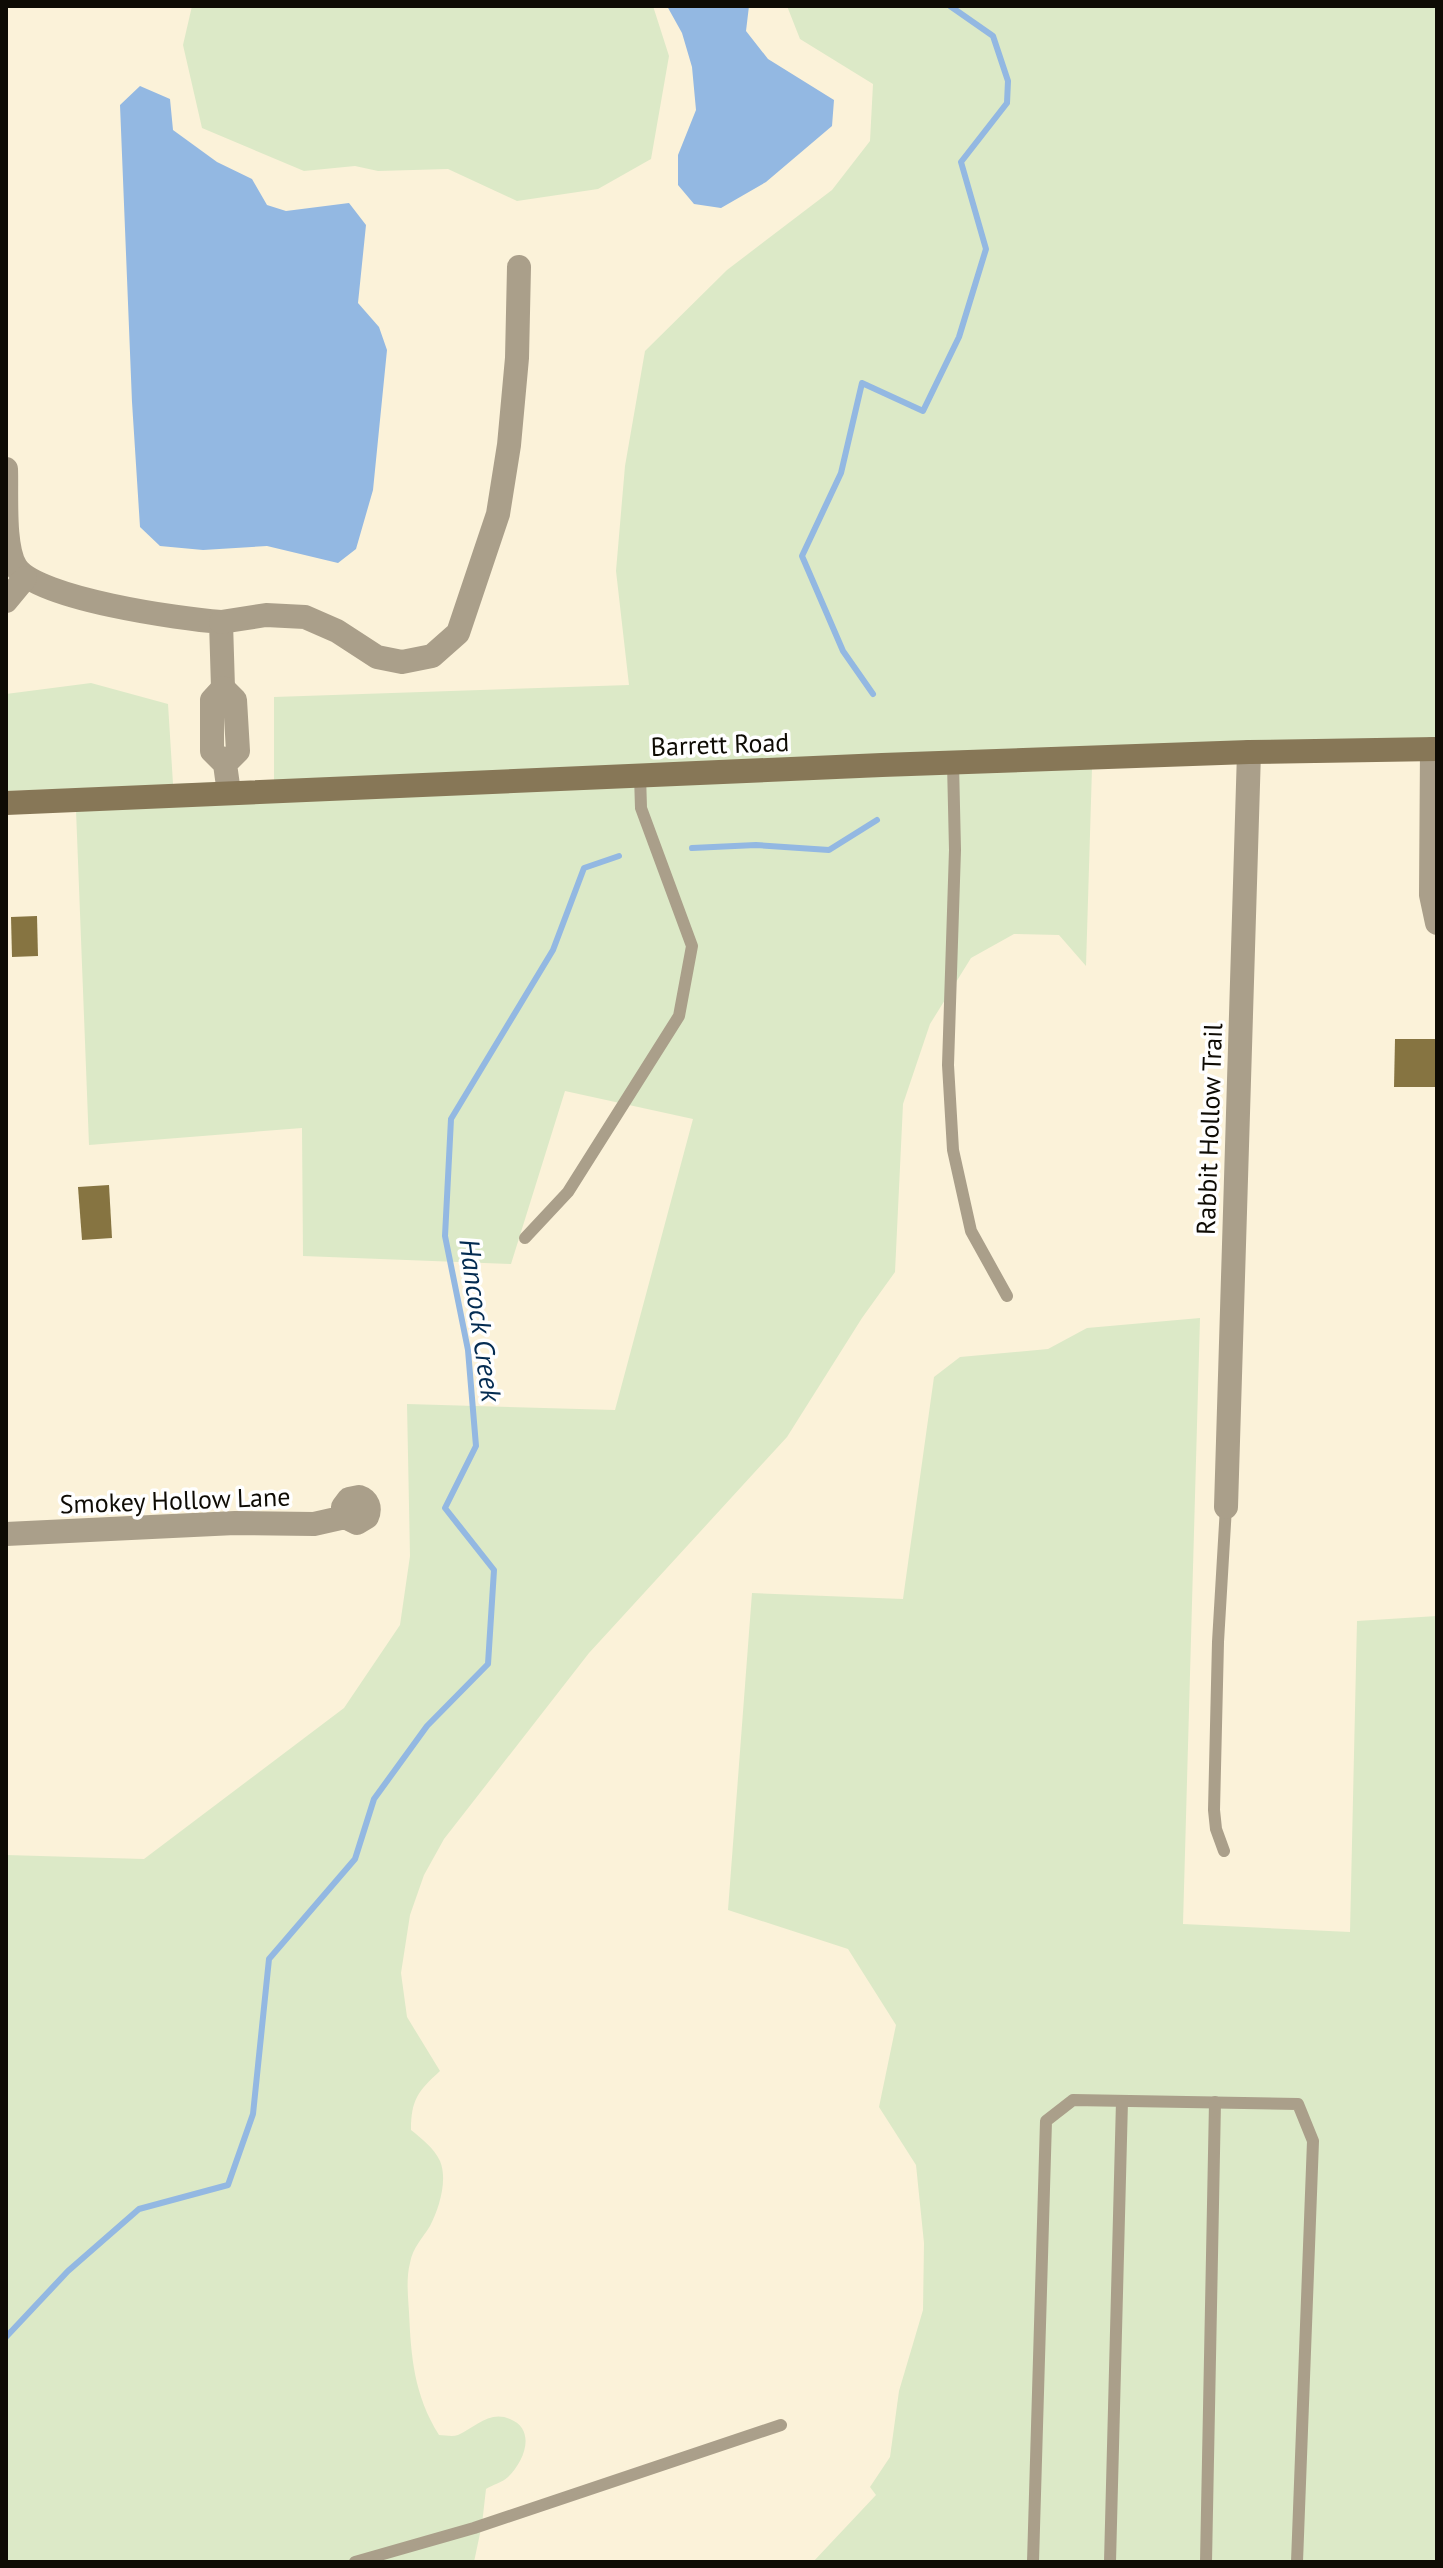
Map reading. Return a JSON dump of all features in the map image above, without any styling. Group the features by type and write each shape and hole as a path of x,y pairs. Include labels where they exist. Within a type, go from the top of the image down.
{"street":[{"path":"6,469 9,547 14,565 25,578 59,591 152,614 221,622 266,615 305,617 337,631 377,657 402,662 432,656 458,633 498,514 509,445 517,358 519,267"},
{"path":"6,601 25,578"},
{"path":"221,622 223,688 235,700 238,751 225,764 229,793"},
{"path":"1434,749 1431,881 1437,923"},
{"name":"Barrett Road","path":"6,803 953,763 1434,749"},
{"name":"Rabbit Hollow Trail","path":"1226,1507 1249,752"},
{"name":"Smokey Hollow Lane","path":"6,1534 235,1523 314,1524 345,1517"}],"lane":[{"path":"953,763 955,850 948,1065 953,1150 971,1231 1007,1296"},
{"path":"525,1238 568,1192 679,1016 692,946 641,808 640,775"},
{"path":"1224,1851 1216,1829 1214,1810 1218,1642 1226,1507"},
{"path":"1033,2562 1046,2121 1073,2100 1298,2104 1313,2141 1297,2562"},
{"path":"1110,2562 1122,2101"},
{"path":"1206,2562 1215,2102"},
{"path":"355,2562 474,2528 781,2425"}],"green space":[{"path":"192,6 653,6 669,56 651,159 598,189 517,201 448,169 378,171 355,166 304,171 202,128 183,45"},
{"path":"787,6 1437,6 1437,738 6,791 6,694 91,683 168,704 173,784 274,780 274,697 629,685 616,571 625,466 645,351 727,270 832,190 870,141 873,84 800,39"},
{"path":"1092,768 1086,966 1059,935 1014,934 971,958 930,1024 903,1104 895,1272 862,1318 787,1437 589,1653 444,1839 424,1875 410,1915 401,1973 407,2017 440,2071 417,2097 412,2111 411,2130 437,2156 443,2177 436,2211 413,2252 409,2269 415,2375 424,2405 439,2435 458,2435 489,2418 503,2417 518,2424 525,2438 523,2455 514,2471 506,2479 486,2489 474,2562 6,2562 6,1855 144,1859 344,1708 400,1625 410,1556 407,1404 615,1410 693,1119 565,1091 511,1264 303,1256 302,1128 89,1145 76,810"},
{"path":"1200,1318 1183,1924 1350,1932 1357,1621 1437,1616 1437,2562 813,2562 876,2495 870,2487 890,2457 899,2391 923,2310 924,2243 916,2165 879,2107 896,2025 848,1949 728,1910 752,1593 903,1599 934,1377 960,1357 1048,1349 1087,1328"}],"water":[{"path":"667,6 749,6 746,31 768,59 834,100 832,126 766,182 721,208 694,204 678,185 678,155 696,110 692,67 682,33"},
{"path":"140,86 170,99 173,130 217,162 252,179 267,205 286,211 349,203 366,225 358,303 379,327 387,350 373,490 356,549 338,563 267,546 203,550 160,546 140,527 120,105"}],"building":[{"path":"37,916 38,956 12,957 11,917"},
{"path":"1395,1039 1437,1039 1437,1087 1394,1087"},
{"path":"109,1185 112,1238 82,1240 78,1187"}],"waterway":[{"name":"Hancock Creek","path":"873,694 843,651 802,556 841,473 862,383 923,411 959,337 986,249 961,162 1007,103 1008,81 993,36 950,6"},
{"name":"Hancock Creek","path":"692,848 756,845 829,850 877,820"},
{"name":"Hancock Creek","path":"6,2337 68,2271 139,2209 228,2185 253,2114 269,1959 355,1859 374,1799 427,1726 488,1664 494,1570 445,1508 476,1446 468,1350 445,1236 451,1119 553,950 584,868 619,856"}]}
